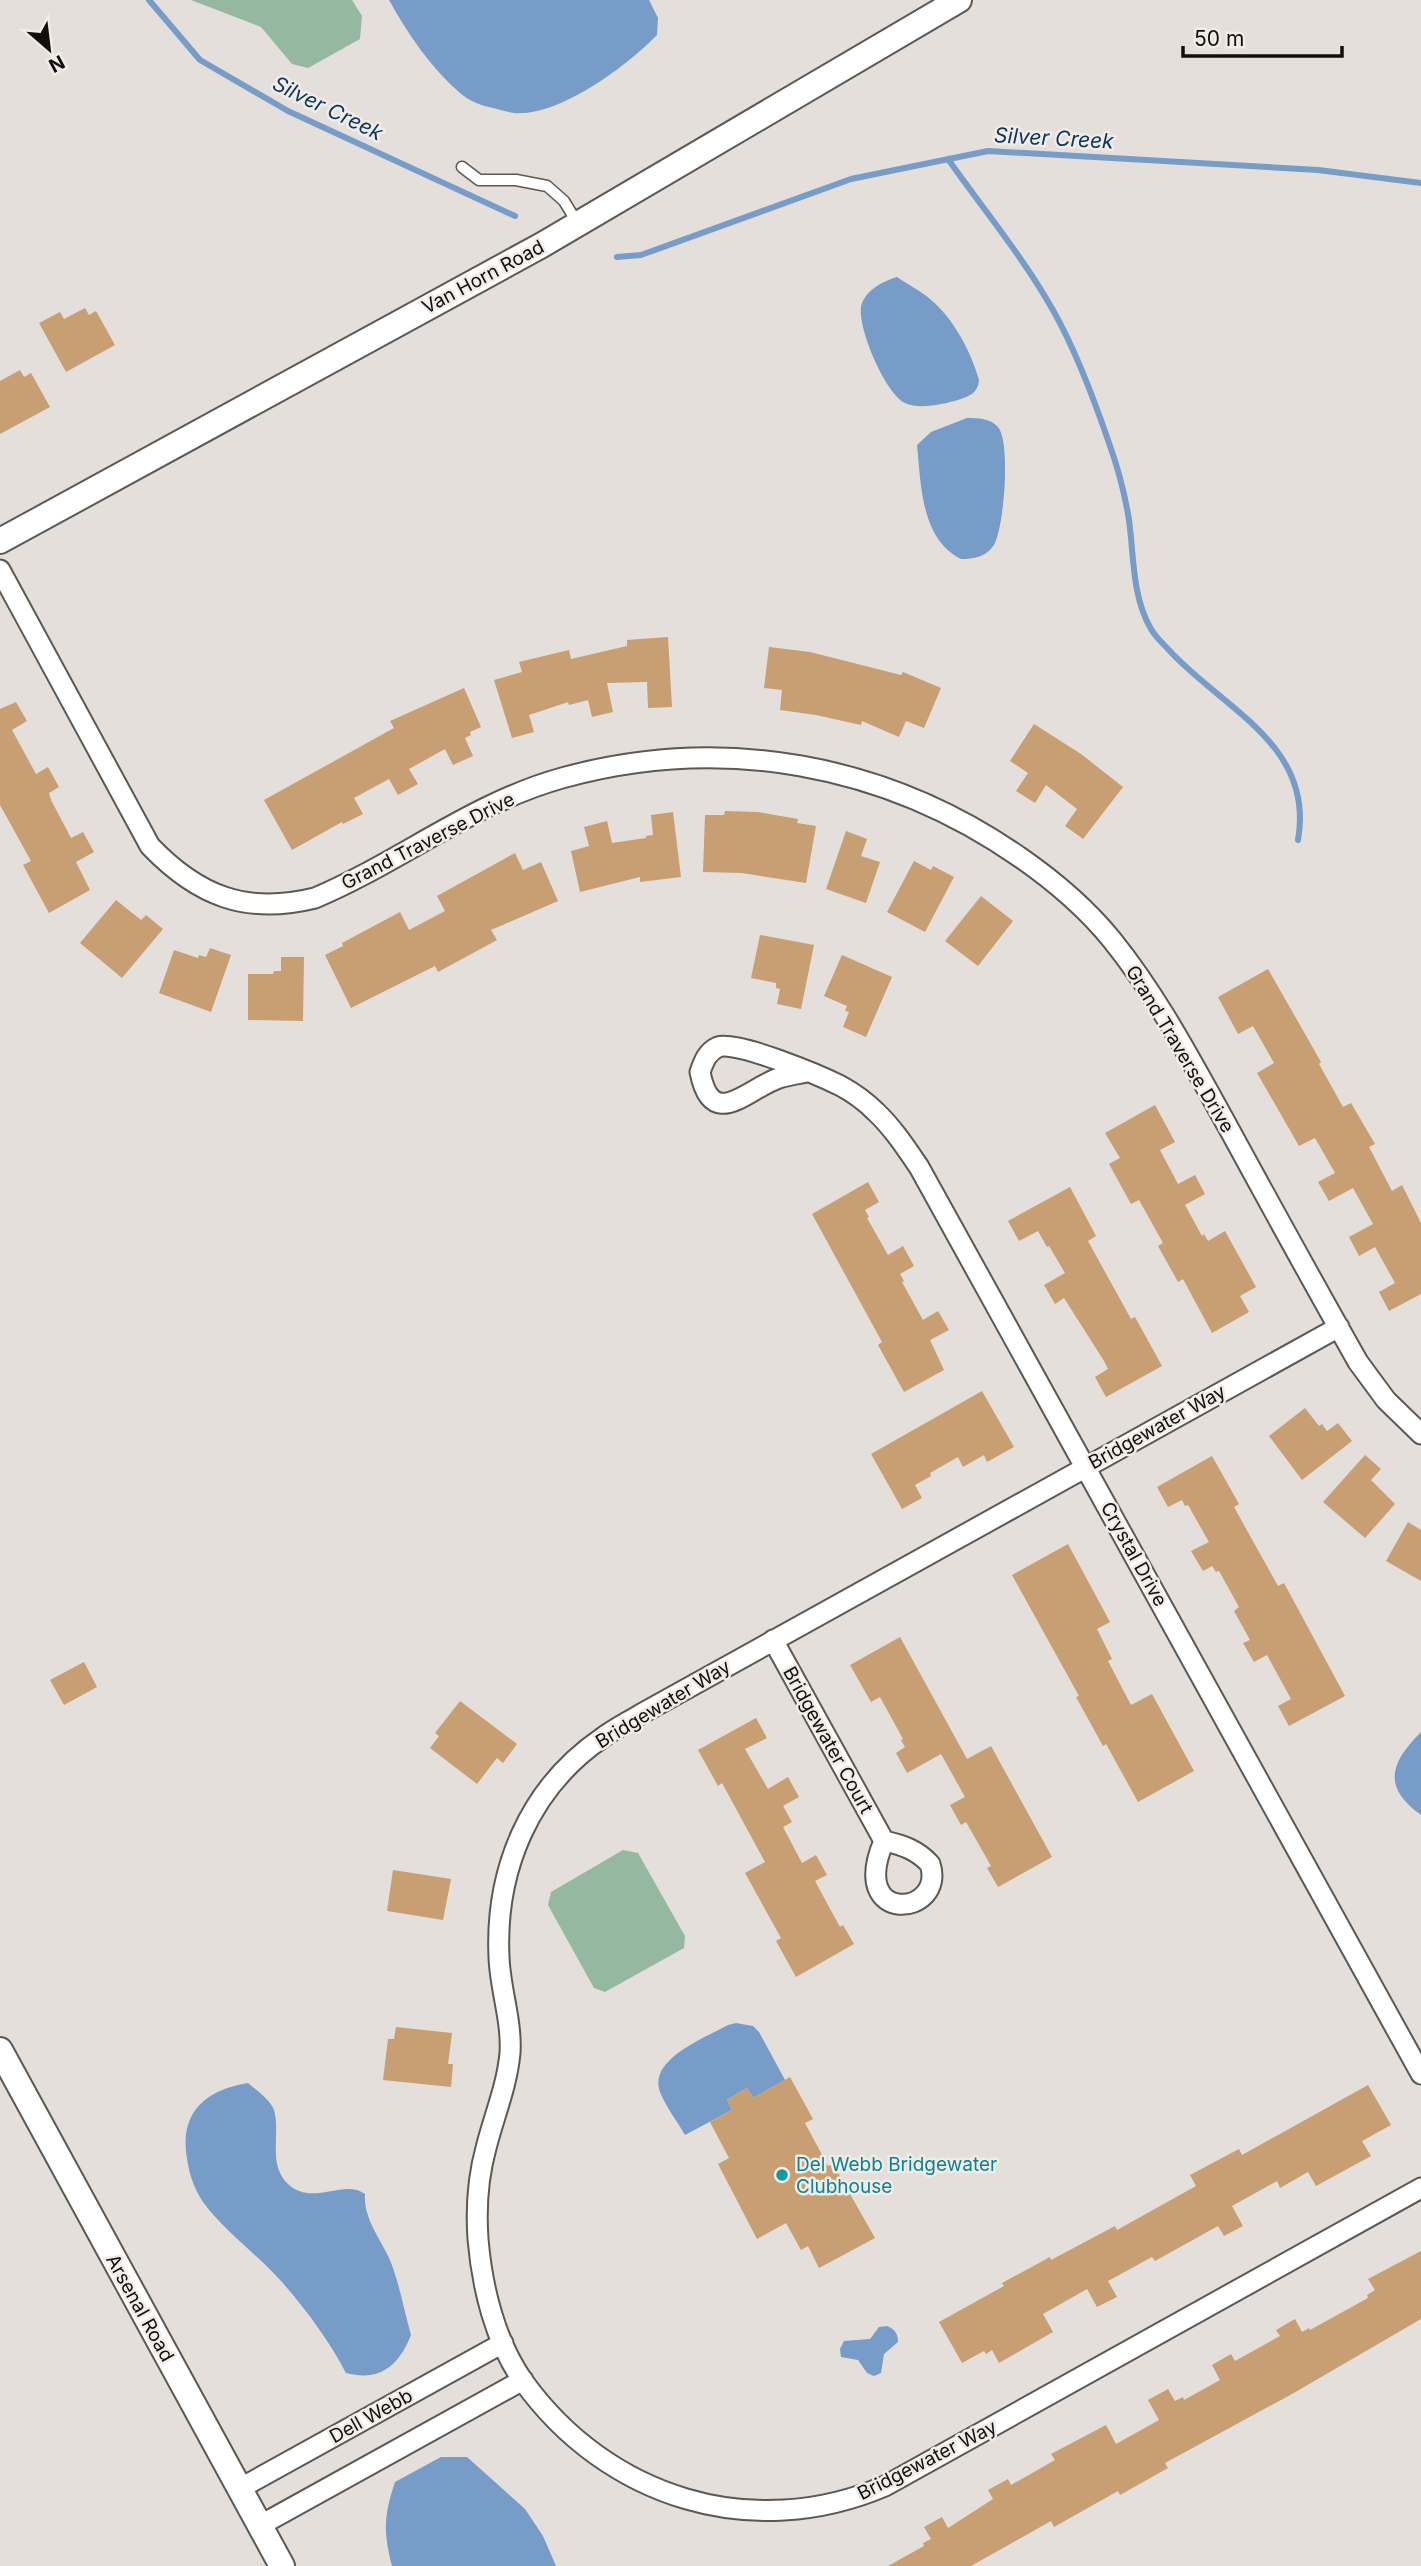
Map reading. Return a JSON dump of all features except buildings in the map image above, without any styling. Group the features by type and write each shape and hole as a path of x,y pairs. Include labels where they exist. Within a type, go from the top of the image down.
{"street":[{"name":"Van Horn Road","path":"0,541 579,225 959,0"},
{"name":"Grand Traverse Drive","path":"0,570 150,846 188,881 219,896 265,905 315,898 495,803 562,778 655,761 719,758 824,769 883,786 968,824 1009,849 1058,886 1110,937 1134,968 1372,1381 1388,1402 1421,1434"},
{"name":"Crystal Drive","path":"806,1072 778,1078 740,1100 726,1104 708,1096 700,1072 709,1052 720,1046 746,1048 842,1086 875,1111 901,1140 919,1167 1421,2074"},
{"name":"Bridgewater Way","path":"1339,1327 1084,1466 600,1738 548,1787 525,1823 508,1866 500,1907 499,1969 508,2009 510,2052 503,2091 485,2148 477,2201 479,2242 485,2281 503,2343 523,2380 552,2415 585,2447 620,2470 662,2491 705,2505 775,2511 833,2504 860,2497 885,2486 1421,2188"},
{"name":"Bridgewater Court","path":"773,1640 884,1841"},
{"name":"Arsenal Road","path":"0,2050 282,2566"},
{"name":"Dell Webb","path":"239,2489 503,2343"},
{"path":"259,2526 523,2380"}],"lane":[{"path":"462,167 479,180 516,180 547,186 564,201 579,225"}],"green space":[{"path":"191,0 352,0 362,16 360,39 308,68 292,64 261,27"},
{"path":"623,1850 638,1853 685,1936 684,1948 605,1992 594,1988 548,1905 551,1892"}],"water":[{"path":"389,0 649,0 658,18 657,35 628,61 571,98 532,112 514,113 480,104 460,93 420,50"},
{"path":"897,277 938,307 960,336 979,380 977,388 970,395 946,403 917,406 905,403 889,387 868,344 861,307 870,292 880,284"},
{"path":"967,418 988,420 998,427 1004,449 1005,485 1001,522 994,545 979,556 961,559 948,550 931,525 922,493 917,445 931,432"},
{"path":"1421,1732 1421,1815 1400,1795 1395,1775 1402,1754"},
{"path":"736,2023 753,2026 759,2032 785,2080 753,2098 747,2088 727,2100 732,2110 685,2135 660,2092 662,2069 693,2043"},
{"path":"248,2083 266,2098 274,2110 276,2158 288,2184 307,2193 347,2189 365,2194 365,2205 371,2224 391,2261 411,2335 394,2363 378,2373 346,2373 300,2304 273,2272 211,2213 195,2186 188,2164 186,2142 191,2116 198,2106 219,2091"},
{"path":"887,2326 895,2332 898,2342 884,2354 881,2373 874,2376 867,2373 858,2360 841,2357 840,2349 844,2341 870,2339 879,2327"},
{"path":"441,2457 467,2457 525,2509 543,2536 556,2566 392,2566 386,2524 395,2482"}],"waterway":[{"name":"Silver Creek","path":"149,0 200,60 288,111 515,216"},
{"name":"Silver Creek","path":"617,257 641,255 851,179 988,151 1318,170 1421,183"},
{"path":"948,159 1030,272 1078,360 1118,472 1129,520 1137,590 1151,629 1190,670 1259,731 1278,753 1292,778 1299,807 1298,840"}],"place":[{"name":"Del Webb Bridgewater Clubhouse","path":"782,2175"}]}
